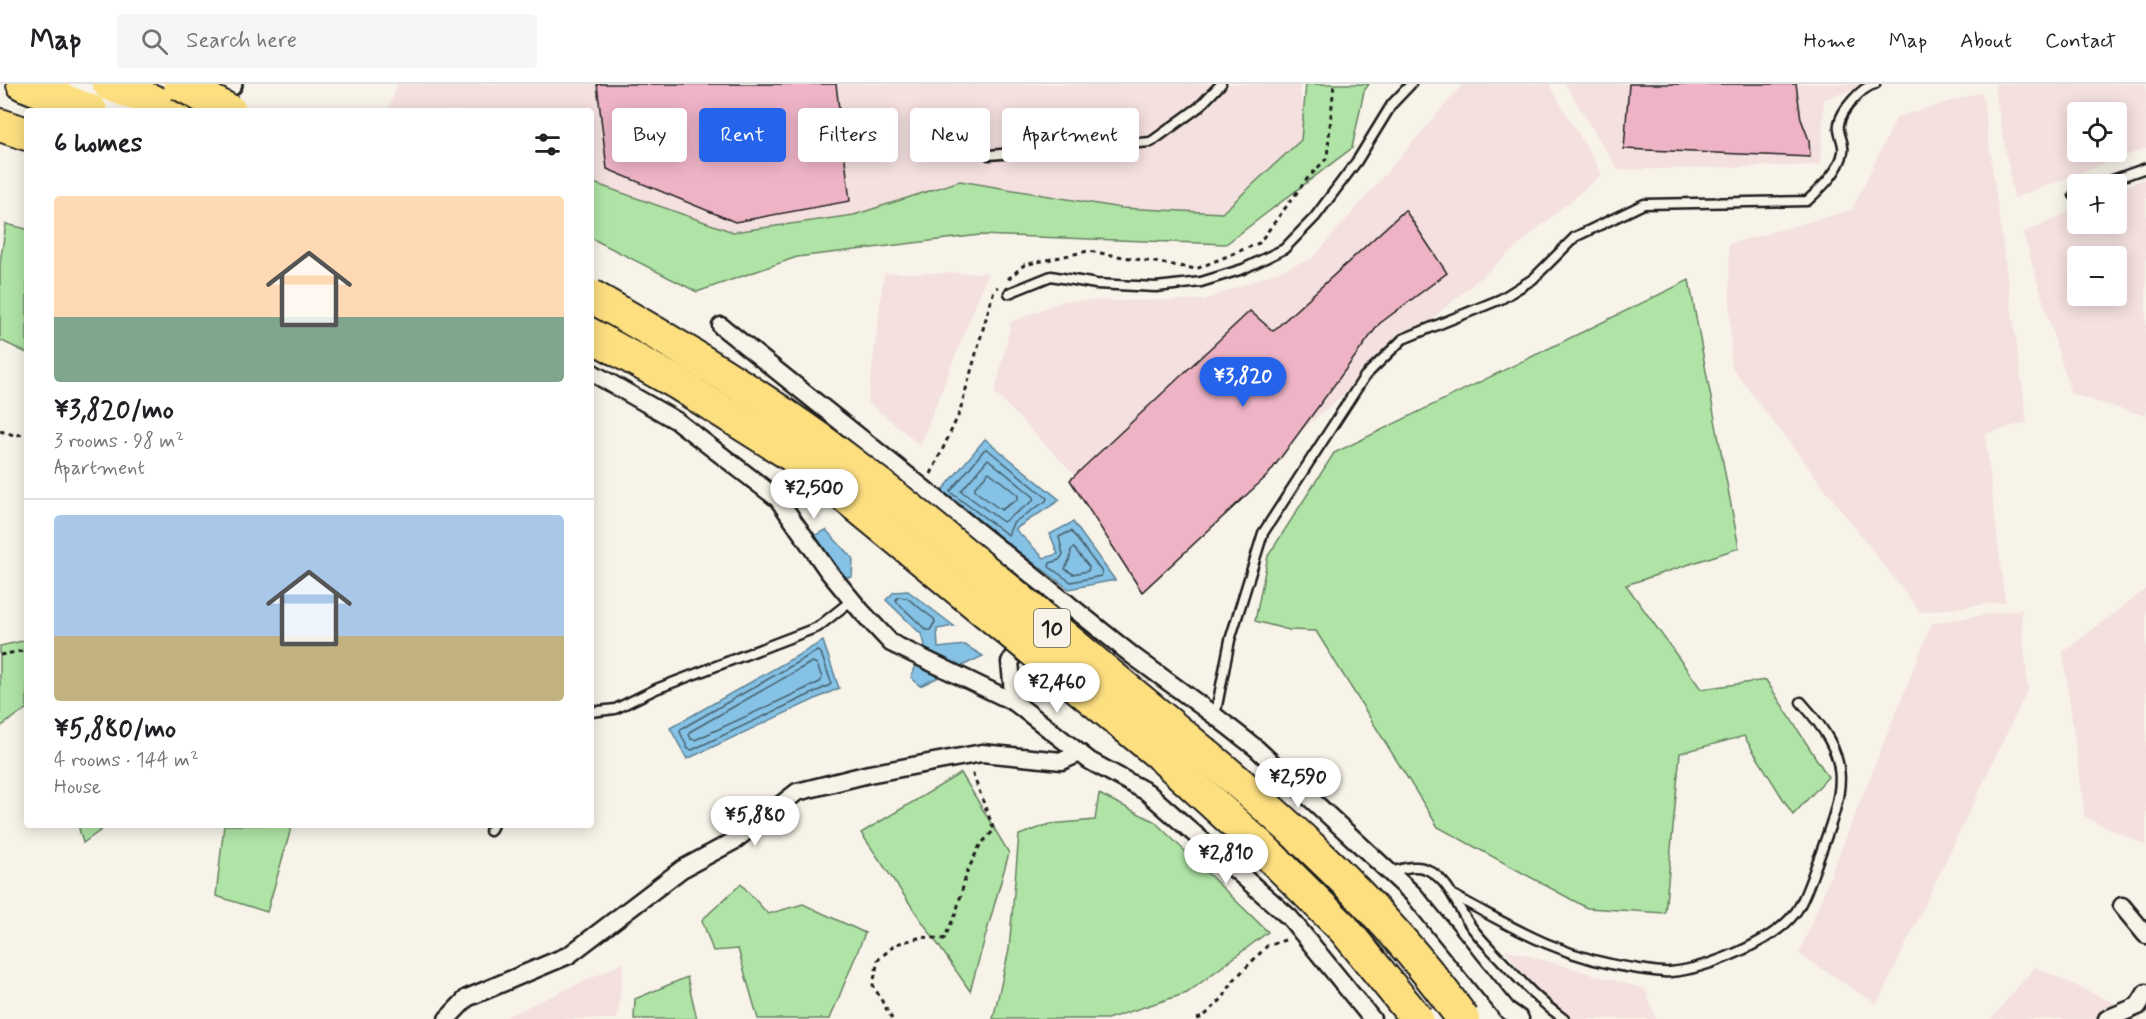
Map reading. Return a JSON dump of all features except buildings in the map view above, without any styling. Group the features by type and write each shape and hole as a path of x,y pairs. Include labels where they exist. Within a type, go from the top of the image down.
{"highway":[{"path":"23,84 84,108"},
{"path":"109,84 170,108"},
{"path":"180,84 224,108"},
{"path":"0,125 24,133"},
{"name":"10","path":"594,298 699,359 818,439 924,522 1221,768 1314,848 1367,901 1410,950 1463,1019"},
{"name":"10","path":"594,337 677,383 807,465 1158,753 1261,847 1344,929 1417,1019"}],"street":[{"path":"64,84 125,108"},
{"path":"207,108 231,84"},
{"path":"721,326 1132,656 1256,748 1414,895 1507,1010 1520,1019"},
{"path":"594,374 677,421 778,499 828,571 891,643 1014,702 1080,753 1147,792 1290,918 1372,1019"},
{"path":"1014,702 1010,662 1037,625 1067,603"},
{"path":"447,1019 467,998 569,955 682,869 734,841 797,792 869,774 982,753 1062,761 1080,753"},
{"path":"2122,906 2146,935"},
{"path":"2107,1019 2138,1006 2146,993"}],"lane":[{"path":"990,155 1151,142 1199,107 1221,84"},
{"path":"1008,293 1051,276 1096,284 1156,287 1201,282 1243,269 1284,249 1315,218 1357,161 1392,104 1411,84"},
{"path":"1215,716 1230,640 1263,533 1365,376 1403,339 1500,299 1533,279 1575,237 1644,204 1807,201 1831,178 1843,152 1839,124 1852,100 1867,86 1875,84"},
{"path":"2127,175 2146,168"},
{"path":"992,589 1037,625"},
{"path":"594,712 615,708 656,689 818,627 852,600"},
{"path":"1455,896 1543,942 1575,956 1609,965 1668,973 1691,969 1758,944 1796,913 1819,859 1841,788 1841,772 1836,752 1801,702"},
{"path":"1389,872 1414,866 1428,870 1445,883 1455,896 1468,922 1490,948 1542,1004 1564,1019"}],"path":[{"path":"0,431 14,435 24,434"},
{"path":"0,655 24,651"},
{"path":"892,1019 873,985 878,960 896,944 922,937 944,939 956,913 967,872 980,845 994,830 965,756"},
{"path":"1197,1019 1203,1017 1222,998 1233,981 1267,946 1302,934"}],"shaded area":[{"path":"397,84 1299,84 1311,153 1211,230 1001,226 719,246 594,199 594,108 389,108"},
{"path":"1463,84 1549,84 1602,174 1154,556 995,393 1011,322 1063,301 1204,300 1313,258"},
{"path":"1565,84 1872,84 1824,99 1821,165 1618,170"},
{"path":"1994,84 2146,84 2146,148 2127,155 2127,102 2067,102 2067,162 2109,162 2077,174 2067,174 2067,178 2014,198"},
{"path":"1982,92 2027,422 1985,434 2005,602 1920,612 1731,367 1729,244 1852,210 1897,117"},
{"path":"2146,178 2146,416 2071,394 2023,233 2067,213 2067,234 2127,234 2127,187"},
{"path":"884,273 988,273 920,445 868,402"},
{"path":"2146,589 2146,845 2085,817 2063,652"},
{"path":"2021,609 2028,689 1877,1004 1799,954 1932,623"},
{"path":"1505,949 1645,989 1656,1019 1552,1019"},
{"path":"624,963 617,1019 501,1019"},
{"path":"2035,967 2142,1016 2140,1019 1991,1019"}],"green space":[{"path":"1306,84 1369,84 1364,91 1352,148 1226,244 980,235 797,257 697,292 594,240 594,183 733,232 854,215 960,181 1121,208 1222,213 1301,140"},
{"path":"6,224 24,228 24,352 0,340 0,263"},
{"path":"1689,280 1739,548 1626,585 1701,689 1766,680 1828,777 1793,815 1744,736 1680,753 1665,913 1587,908 1438,827 1316,631 1289,630 1255,621 1268,556 1334,453"},
{"path":"24,641 24,710 0,727 0,646"},
{"path":"961,773 1009,853 970,991 861,833"},
{"path":"1099,794 1154,821 1268,932 1187,993 1107,1019 993,1019 1009,950 1019,835 1050,824 1095,820"},
{"path":"79,828 104,828 83,843"},
{"path":"224,828 291,828 267,912 216,896"},
{"path":"741,884 768,914 803,904 865,933 830,1019 758,1019 738,949 713,951 702,920"},
{"path":"687,977 697,1019 634,1019 635,999"}],"water":[{"path":"985,439 1060,500 1015,529 1044,558 1058,554 1050,534 1073,522 1115,580 1069,589 940,493"},
{"path":"826,530 853,559 852,577 827,577 808,553 814,536"},
{"path":"908,591 954,626 937,629 938,648 965,645 983,656 920,686 911,677 925,644 921,634 886,600 894,592"},
{"path":"823,641 839,688 687,759 670,728"}]}
